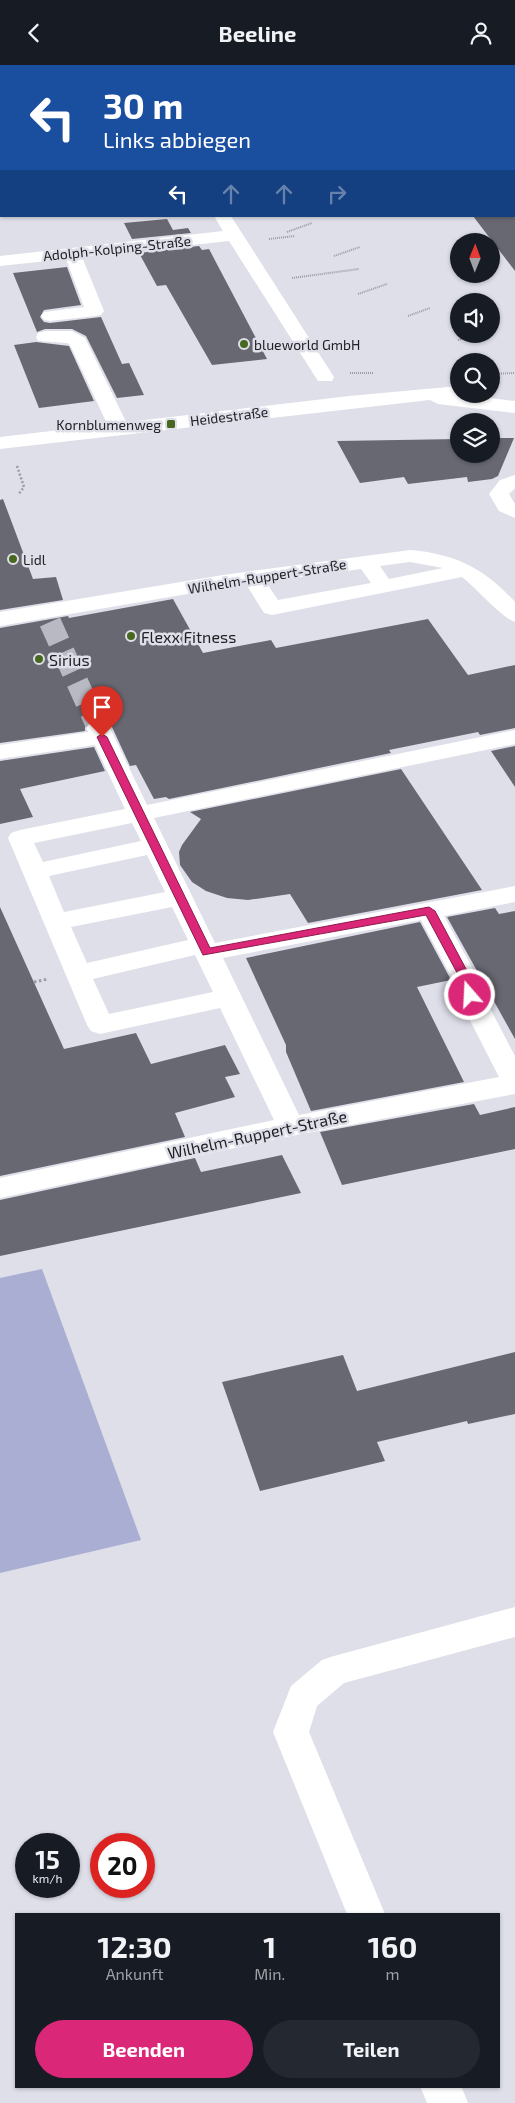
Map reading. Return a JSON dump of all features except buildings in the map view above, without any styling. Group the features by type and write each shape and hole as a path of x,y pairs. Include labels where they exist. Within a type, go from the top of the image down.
{"street":[{"path":"223,217 325,377"},
{"name":"Adolph-Kolping-Straße","path":"4,261 234,235"},
{"path":"0,241 4,261"},
{"path":"50,316 95,311 72,253"},
{"path":"46,337 72,337 78,342 120,430"},
{"path":"500,391 515,391"},
{"name":"Heidestraße","path":"0,443 409,395 450,393"},
{"path":"409,395 515,407"},
{"path":"515,481 508,484 498,493 506,507 515,512"},
{"name":"Wilhelm-Ruppert-Straße","path":"0,619 47,617 252,577 410,556 434,557 466,570 501,599 515,615"},
{"path":"366,561 384,587"},
{"path":"252,577 272,608 466,570"},
{"path":"0,752 100,733 292,1126"},
{"path":"228,997 100,1025 36,871 20,838 515,737"},
{"path":"36,871 155,846"},
{"path":"78,974 205,949 429,911 515,894"},
{"path":"57,922 180,897"},
{"path":"429,911 467,982 470,995 515,1083"},
{"name":"Wilhelm-Ruppert-Straße","path":"0,1188 292,1126 515,1083"},
{"path":"366,1913 291,1732 303,1697 334,1671 515,1622"},
{"path":"441,2088 448,2103"}],"path":[{"path":"287,232 312,223"},
{"path":"334,256 360,247"},
{"path":"264,281 359,269"},
{"path":"358,294 386,284"},
{"path":"408,317 430,308"},
{"path":"500,374 515,373"},
{"path":"15,459 24,487 18,495"}],"shaded area":[{"path":"42,1269 141,1540 0,1573 0,1278"}],"tunnel":[{"path":"50,622 98,728"}],"place":[{"name":"blueworld GmbH","path":"244,344"},
{"name":"Kornblumenweg","path":"171,424"},
{"name":"Lidl","path":"13,559"},
{"name":"Flexx Fitness","path":"131,636"},
{"name":"Sirius","path":"39,659"}],"route":[{"path":"102,737 206,953 429,911 467,982 470,995"}]}
